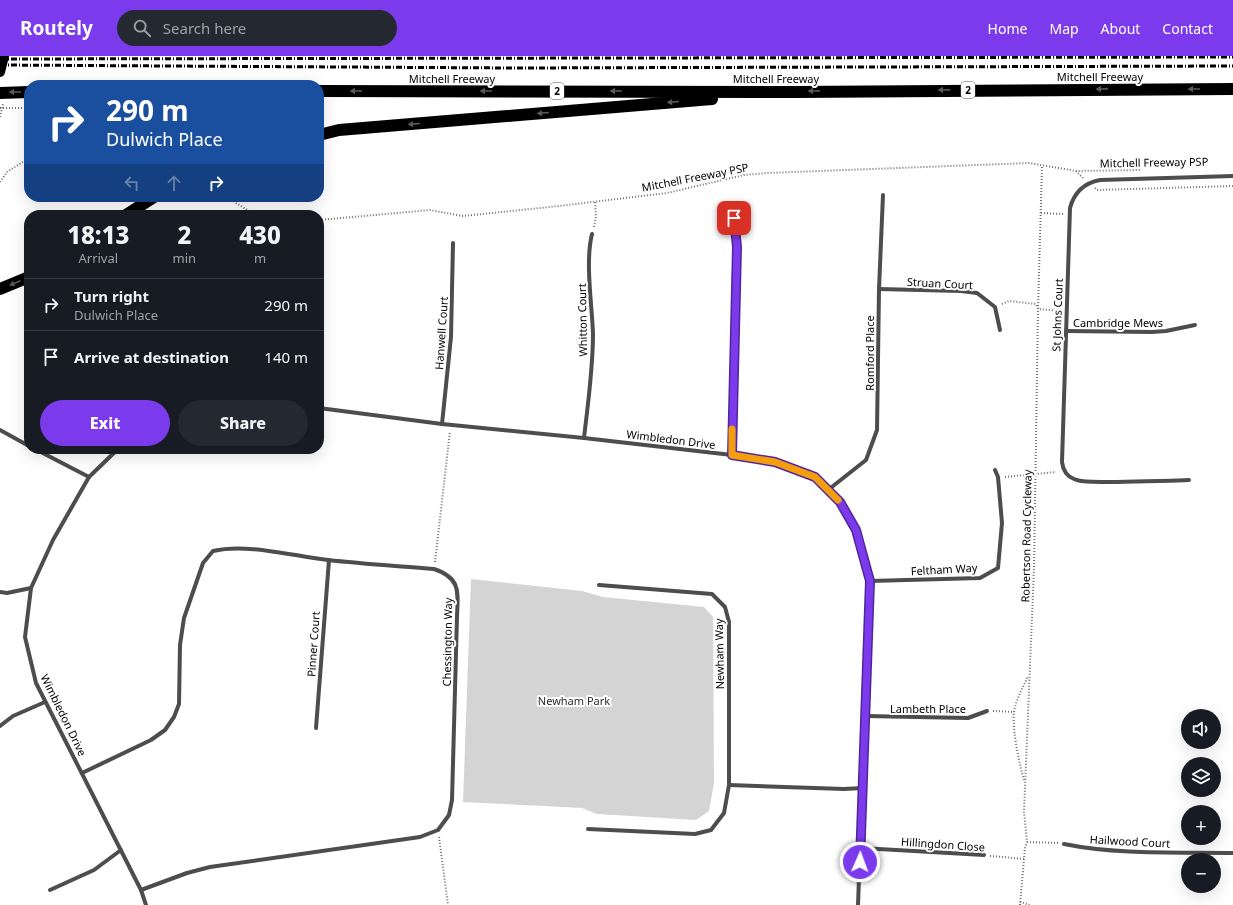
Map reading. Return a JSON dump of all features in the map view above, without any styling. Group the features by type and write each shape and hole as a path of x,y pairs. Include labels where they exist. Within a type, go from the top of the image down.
{"highway":[{"name":"Mitchell Freeway","path":"324,91 795,92 1133,88 1233,89"},
{"path":"0,92 24,92"},
{"path":"324,134 338,130 795,92"},
{"path":"134,210 146,202"},
{"path":"0,289 24,279"}],"main road":[{"path":"0,72 4,56"}],"street":[{"path":"1088,184 1100,180 1233,176"},
{"name":"St Johns Court","path":"1064,471 1062,462 1069,214 1071,203 1076,194 1088,184"},
{"name":"Romford Place","path":"828,490 866,460 877,430 879,289 883,195"},
{"path":"732,455 737,247 734,218"},
{"name":"Whitton Court","path":"584,438 592,354 589,262 592,234"},
{"name":"Hanwell Court","path":"442,424 451,337 453,243"},
{"name":"Struan Court","path":"879,289 961,291 977,293 995,307"},
{"path":"995,307 1000,330"},
{"name":"Cambridge Mews","path":"1066,331 1152,332 1172,330 1195,325"},
{"name":"Wimbledon Drive","path":"324,409 442,424 732,455 775,462 815,477 840,502 856,530 870,581 858,905"},
{"path":"0,430 24,443"},
{"path":"45,454 89,477"},
{"name":"Wimbledon Drive","path":"113,454 89,477 53,540 31,588 25,637 36,683 141,890 146,905"},
{"name":"Feltham Way","path":"870,581 980,578 998,568 1002,523 998,477 995,470"},
{"path":"1064,471 1071,478 1079,481 1129,482 1189,480"},
{"name":"Chessington Way","path":"82,774 151,740 165,730 174,717 179,704 180,645 184,618 204,563 213,551 232,548 261,550 329,560 434,569 450,576 456,586 458,594 452,800 449,815 438,830"},
{"name":"Pinner Court","path":"316,728 329,560"},
{"name":"Newham Way","path":"588,829 695,834 711,830 724,813 729,785 729,622 726,607 712,594 599,585"},
{"path":"0,592 7,593 31,588"},
{"path":"0,726 13,716 45,702"},
{"name":"Lambeth Place","path":"866,716 968,718 987,711"},
{"path":"729,785 863,788"},
{"path":"141,890 187,873 210,867 420,837 438,830"},
{"name":"Hailwood Court","path":"1064,844 1084,848 1145,852 1233,853"},
{"name":"Hillingdon Close","path":"861,848 984,855"},
{"path":"50,890 94,870 121,850"}],"path":[{"path":"0,108 24,108"},
{"path":"0,182 7,172 24,161"},
{"name":"Mitchell Freeway PSP","path":"324,220 430,210 463,216 667,193 751,175 1029,163 1076,171 1148,170"},
{"name":"Robertson Road Cycleway","path":"1020,905 1025,848 1027,842 1024,812 1034,568 1042,166"},
{"path":"1076,171 1088,184 1097,190 1233,186"},
{"path":"235,202 248,210"},
{"path":"592,234 596,217 595,202"},
{"path":"1041,213 1069,214"},
{"path":"995,307 1009,302 1036,304 1038,309 1066,311"},
{"path":"434,569 451,425"},
{"path":"998,477 1064,471"},
{"path":"1025,782 1020,767 1015,739 1014,712 1020,692 1029,675"},
{"path":"987,711 1014,712"},
{"path":"438,830 448,905"},
{"path":"1027,842 1064,844"},
{"name":"Hillingdon Close","path":"984,855 1025,859"},
{"path":"1020,902 1030,905"}],"green space":[{"name":"Newham Park","path":"471,579 582,591 603,597 704,607 713,617 714,783 709,811 696,820 597,814 582,808 463,802"}],"railway":[{"path":"0,59 1233,57"},
{"path":"0,65 513,68 1233,66"}],"slow traffic":[{"path":"732,429 732,455 775,462 815,477 838,500"}],"route":[{"path":"734,218 737,247 732,455 775,462 815,477 840,502 856,530 870,581 860,862"}]}
